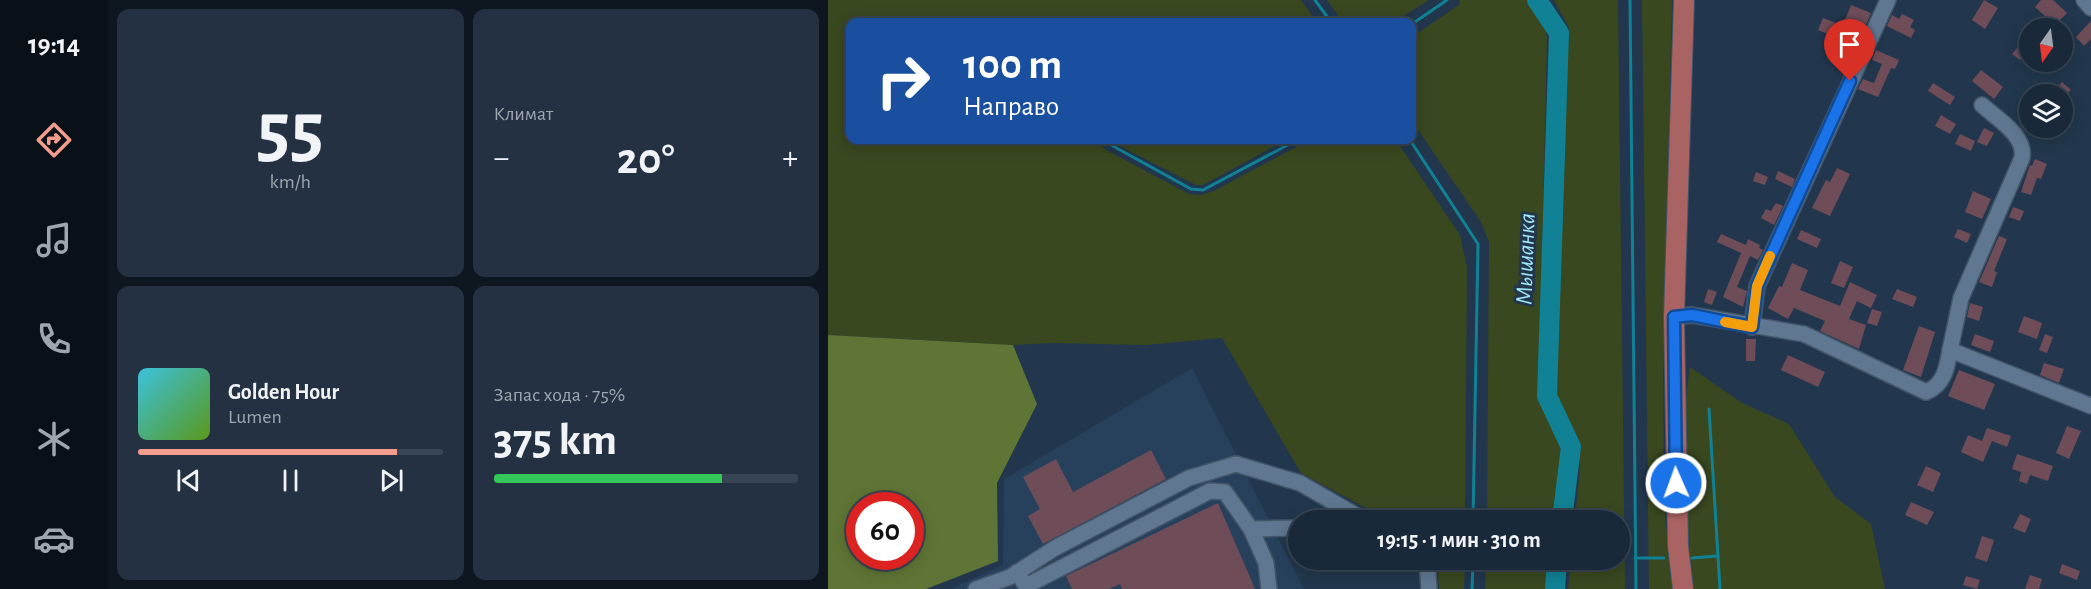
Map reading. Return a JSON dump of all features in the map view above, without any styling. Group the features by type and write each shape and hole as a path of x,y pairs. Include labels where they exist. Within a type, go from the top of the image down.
{"main road":[{"path":"1683,589 1676,500 1674,317 1684,0"}],"street":[{"path":"1752,327 1757,286 1888,0"},
{"path":"2084,0 2091,8"},
{"path":"1674,317 1692,315 1804,334 1926,392 1939,384 1947,368 1961,298 2022,158 2024,148 2018,138 1982,105"},
{"path":"1950,350 2091,406"},
{"path":"976,589 1017,572 1054,548 1189,478 1236,464 1300,483 1347,510"},
{"path":"1017,572 1027,588 1210,491 1225,492 1251,529 1266,563 1269,589"},
{"path":"1251,529 1288,528"},
{"path":"1428,570 1429,589"}],"shaded area":[{"path":"1192,368 1288,557 1288,570 1294,570 1304,589 950,589 1003,565 1004,479"}],"green space":[{"path":"828,0 1301,0 1314,18 846,18 846,144 1100,144 1106,150 1189,194 1200,195 1214,191 1302,144 1399,144 1460,235 1467,267 1465,510 1369,510 1301,473 1222,338 1145,345 1055,343 1013,345 828,335"},
{"path":"1327,0 1429,0 1400,18 1340,18"},
{"path":"1460,0 1529,0 1544,22 1547,38 1539,395 1560,439 1561,454 1555,510 1487,510 1489,242 1481,222 1416,127 1416,34 1459,5"},
{"path":"1554,0 1618,0 1624,510 1576,510 1580,467 1578,442 1555,389 1569,28"},
{"path":"1642,0 1672,0 1663,365 1664,503 1672,589 1649,589"},
{"path":"1116,144 1279,144 1203,185 1196,185"},
{"path":"828,335 1013,345 1037,404 997,483 998,561 926,589 828,589"},
{"path":"1690,367 1742,403 1789,424 1835,497 1871,524 1885,589 1692,589 1684,450 1686,394"},
{"path":"1438,570 1465,570 1464,589 1439,589"},
{"path":"1486,570 1548,570 1546,589 1485,589"},
{"path":"1570,570 1625,570 1625,589 1568,589"}],"building":[{"path":"1984,0 1998,8 1985,29 1972,20"},
{"path":"2041,0 2053,0 2067,13 2062,18 2047,18 2035,7"},
{"path":"1851,5 1871,13 1864,29 1845,20"},
{"path":"1902,14 1914,20 1910,27 1915,30 1911,38 1887,26 1892,15 1899,19"},
{"path":"1823,18 1841,25 1836,37 1818,30"},
{"path":"2091,21 2091,39 2084,46 2076,37"},
{"path":"2019,46 2019,59 2012,54"},
{"path":"1876,50 1899,60 1895,69 1891,68 1878,97 1858,89 1863,79 1874,83 1882,64 1872,60"},
{"path":"1981,70 2003,87 1994,99 1972,81"},
{"path":"1933,83 1955,97 1950,105 1928,91"},
{"path":"1941,115 1956,124 1950,134 1935,126"},
{"path":"1984,128 1994,133 1987,146 1977,142"},
{"path":"1960,134 1975,141 1971,151 1955,144"},
{"path":"2035,159 2047,164 2041,179 2037,178 2031,195 2021,192 2030,165 2032,166"},
{"path":"1837,168 1850,174 1830,216 1812,208 1826,180 1830,182"},
{"path":"1778,171 1795,179 1792,187 1775,179"},
{"path":"1756,172 1768,177 1765,185 1753,181"},
{"path":"1973,191 1991,199 1982,219 1965,212"},
{"path":"1776,203 1783,206 1774,225 1761,218 1766,209 1771,211"},
{"path":"2013,207 2024,211 2020,221 2009,217"},
{"path":"1958,229 1971,234 1967,243 1954,237"},
{"path":"1801,230 1821,239 1817,248 1797,239"},
{"path":"1721,234 1746,245 1748,239 1760,245 1759,248 1763,250 1758,260 1750,256 1737,287 1747,291 1743,307 1723,297 1741,253 1717,242"},
{"path":"1999,236 2007,239 1994,271 1997,272 1992,287 1979,282"},
{"path":"1840,261 1853,267 1844,288 1831,283"},
{"path":"1792,263 1808,270 1800,290 1840,306 1850,282 1877,295 1871,308 1857,301 1849,319 1866,325 1859,349 1820,331 1825,321 1794,308 1788,319 1768,308 1779,286 1782,287"},
{"path":"1708,289 1717,292 1712,305 1704,302"},
{"path":"1897,289 1917,297 1913,307 1892,299"},
{"path":"1970,303 1983,307 1979,321 1967,317"},
{"path":"1872,309 1882,312 1877,326 1867,323"},
{"path":"2024,316 2042,323 2037,339 2018,332"},
{"path":"1919,326 1935,332 1921,377 1903,370"},
{"path":"1975,334 1994,341 1990,352 1971,345"},
{"path":"2045,334 2053,337 2047,353 2039,350"},
{"path":"1746,339 1756,339 1755,361 1746,361"},
{"path":"1788,355 1825,372 1818,387 1781,370"},
{"path":"2044,363 2064,369 2059,383 2040,375"},
{"path":"1959,370 1995,384 1984,410 1948,396"},
{"path":"2067,426 2081,431 2069,459 2056,453"},
{"path":"1987,428 2011,436 2007,447 1992,441 1983,462 1961,452 1968,435 1982,441"},
{"path":"1151,450 1166,479 1043,544 1028,516 1040,509 1023,477 1056,459 1073,492"},
{"path":"2017,454 2053,466 2048,481 2030,475 2027,484 2019,481 2021,472 2012,469"},
{"path":"1926,466 1941,473 1933,492 1917,485"},
{"path":"1911,502 1934,512 1927,525 1905,515"},
{"path":"1218,503 1255,589 1122,589 1120,584 1109,589 1072,589 1066,576"},
{"path":"2020,514 2031,519 2025,533 2013,528"},
{"path":"1982,536 1994,540 1987,562 1975,558"},
{"path":"2062,564 2080,571 2077,580 2059,573"},
{"path":"2030,575 2042,579 2039,589 2025,589"},
{"path":"1966,576 1980,580 1977,589 1963,585"}],"waterway":[{"path":"1315,0 1328,18"},
{"path":"1416,21 1447,0"},
{"name":"Мышанка","path":"1537,0 1559,33 1547,396 1571,447 1563,510"},
{"path":"1630,0 1636,589"},
{"path":"1109,144 1191,189 1203,190 1289,144"},
{"path":"1413,144 1478,244 1473,510"},
{"path":"1709,409 1720,589"},
{"path":"1692,558 1717,556"},
{"path":"1635,558 1664,558"},
{"path":"1472,589 1473,570"},
{"name":"Мышанка","path":"1555,589 1556,570"}],"slow traffic":[{"path":"1725,322 1752,327 1752,311 1757,286 1770,256"}],"route":[{"path":"1676,483 1674,317 1692,315 1752,327 1752,311 1757,286 1850,81"}]}
